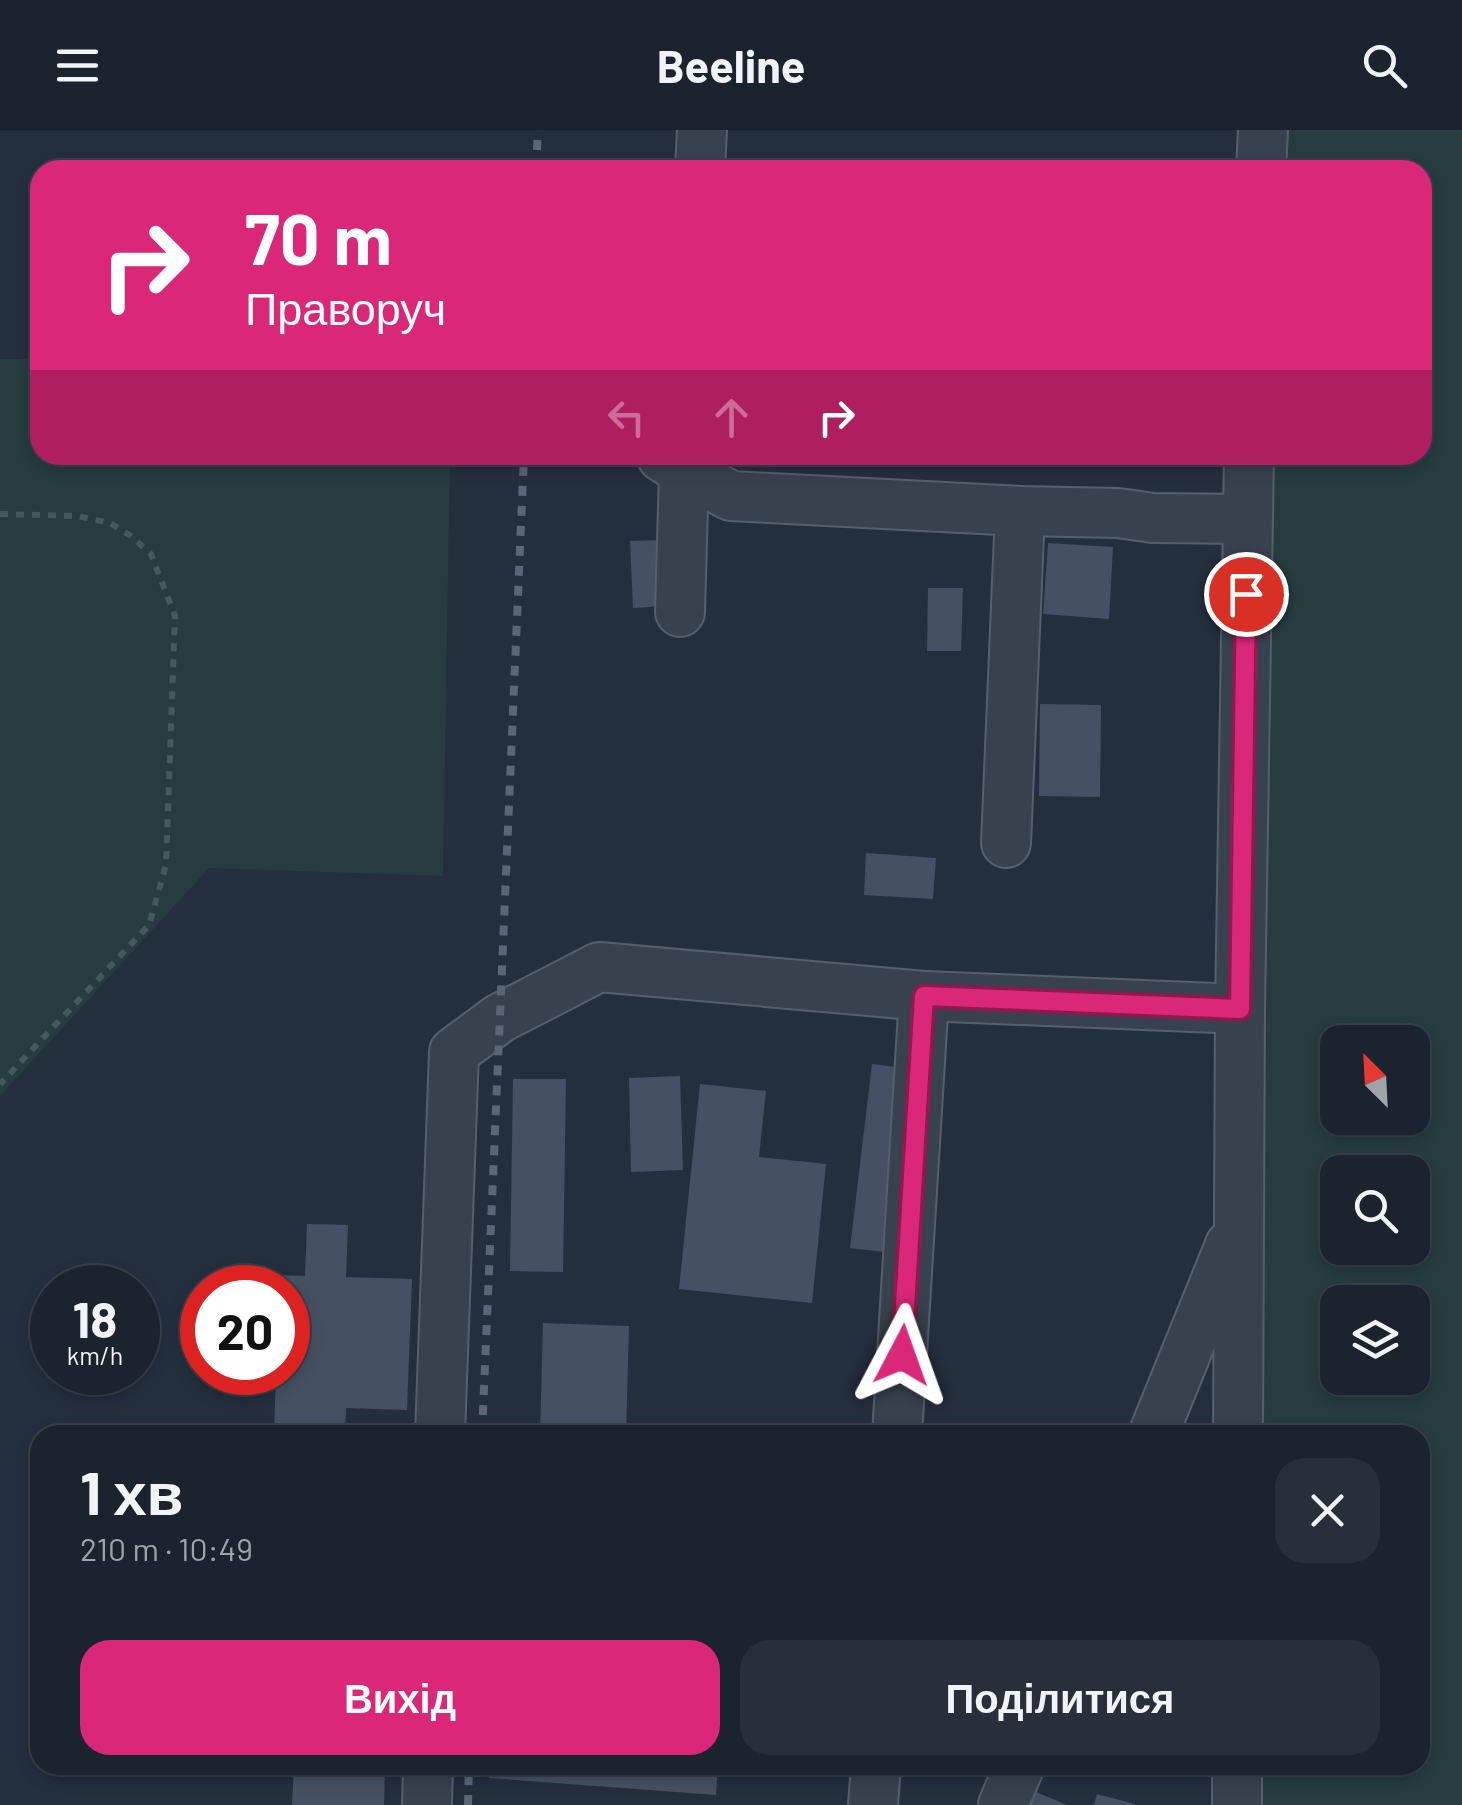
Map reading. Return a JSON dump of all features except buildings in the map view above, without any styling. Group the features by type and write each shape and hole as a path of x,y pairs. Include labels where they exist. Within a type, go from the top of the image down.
{"street":[{"path":"700,160 702,130"},
{"path":"1262,160 1263,130"},
{"path":"676,465 680,612"},
{"path":"684,465 731,496 1118,513 1153,518 1247,519"},
{"path":"1238,1425 1249,465"},
{"path":"1006,844 1020,511"},
{"path":"440,1425 454,1052 500,1018 600,967 924,996 1240,1009"},
{"path":"897,1425 924,996"},
{"path":"1157,1425 1239,1223"},
{"path":"427,1805 428,1775"},
{"path":"874,1805 876,1775"},
{"path":"1004,1805 1016,1775"},
{"path":"1237,1775 1237,1805"}],"path":[{"path":"0,514 77,516 110,523 150,554 175,616 166,865 149,925 0,1084"}],"green space":[{"path":"1263,130 1462,130 1462,1805 1237,1805 1237,1775 1430,1775 1430,1425 1238,1425 1249,465 1432,465 1432,160 1262,160"},
{"path":"0,359 30,359 30,465 450,465 443,876 209,868 0,1096"}],"railway":[{"path":"536,160 538,130"},
{"path":"482,1425 524,465"},
{"path":"468,1805 469,1775"}],"route":[{"path":"902,1355 924,996 1240,1009 1246,594"}]}
